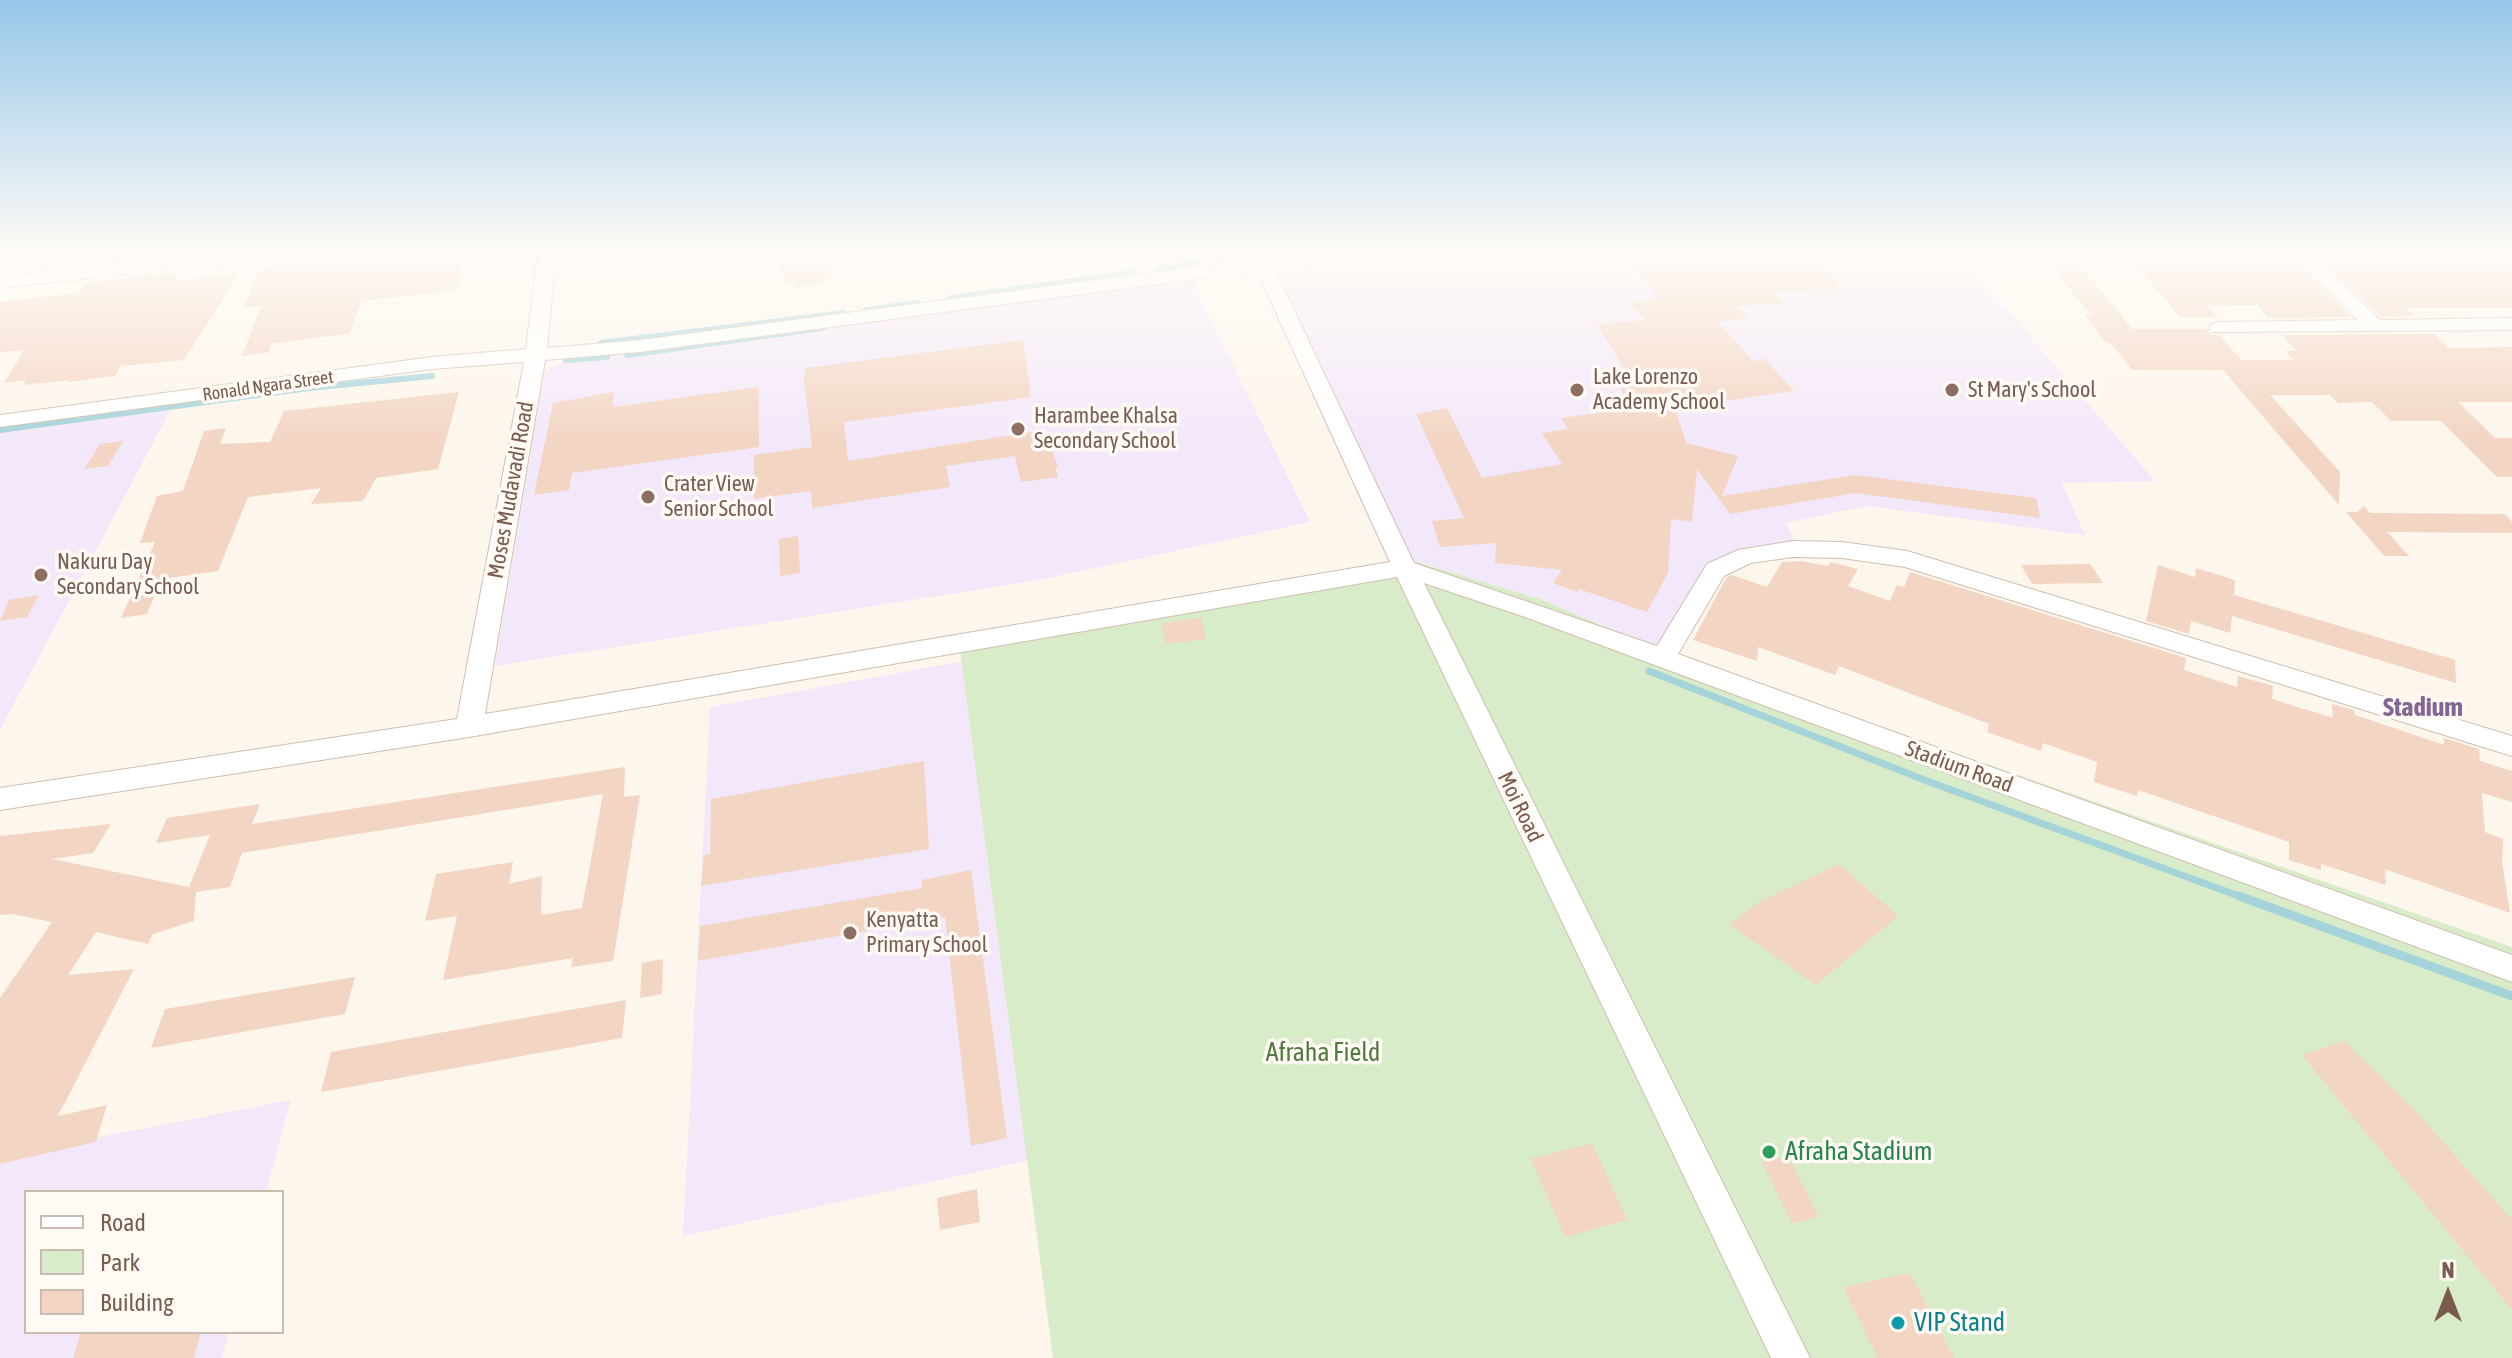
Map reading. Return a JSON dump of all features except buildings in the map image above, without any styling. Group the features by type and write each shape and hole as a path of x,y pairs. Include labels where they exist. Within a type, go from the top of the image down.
{"street":[{"name":"Moses Mudavadi Road","path":"469,727 540,316"},
{"name":"Ronald Ngara Street","path":"0,421 432,363 640,346 851,316"},
{"name":"Moi Road","path":"1288,316 1404,568 1791,1358"},
{"path":"2365,316 2375,326"},
{"path":"2219,328 2512,324"},
{"path":"1662,659 1715,570 1746,556 1777,551 1842,550 1907,559 2512,746"},
{"path":"0,799 469,727 1404,568"},
{"name":"Stadium Road","path":"1404,568 1534,611 2512,969"}],"shaded area":[{"name":"Harambee Khalsa Secondary School","path":"912,316 1210,316 1310,522 1039,580 495,666 544,373 568,361"},
{"name":"Lake Lorenzo Academy School","path":"1287,316 2013,316 2155,481 2062,483 2085,535 1867,506 1786,523 1796,545 1712,567 1664,652 1540,599 1413,561"},
{"name":"Nakuru Day Secondary School","path":"177,398 0,730 0,420"},
{"name":"Kenyatta Primary School","path":"964,661 1035,1159 683,1236 710,707"},
{"path":"291,1100 267,1190 24,1190 24,1334 228,1334 222,1358 0,1358 0,1156"}],"green space":[{"name":"Afraha Stadium","path":"1413,561 1540,599 1664,652 2512,947 2512,1358 1053,1358 959,642"}],"waterway":[{"path":"601,343 817,316"},
{"path":"627,355 823,328"},
{"path":"566,360 607,357"},
{"path":"0,430 309,388 432,376"},
{"path":"1649,671 1927,781 2244,898"},
{"path":"2239,896 2512,996"}],"place":[{"name":"Lake Lorenzo Academy School","path":"1577,390"},
{"name":"St Mary's School","path":"1952,390"},
{"name":"Harambee Khalsa Secondary School","path":"1018,429"},
{"name":"Crater View Senior School","path":"648,497"},
{"name":"Nakuru Day Secondary School","path":"41,575"},
{"name":"Kenyatta Primary School","path":"850,933"},
{"name":"Afraha Stadium","path":"1769,1152"},
{"name":"VIP Stand","path":"1898,1323"}],"district":[{"name":"Stadium","path":"2423,708"}],"park label":[{"name":"Afraha Field","path":"1323,1053"}]}
